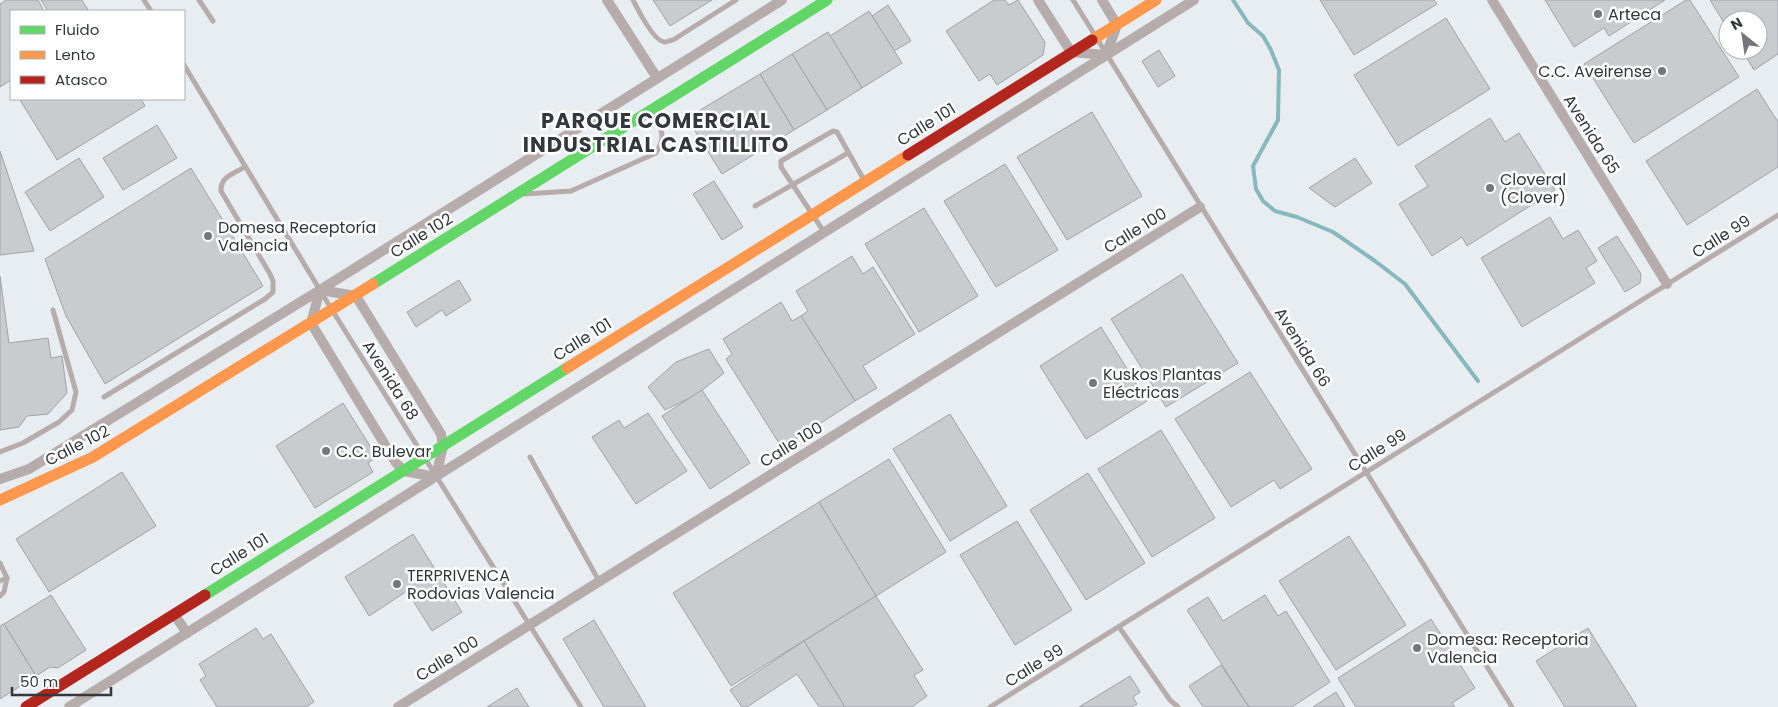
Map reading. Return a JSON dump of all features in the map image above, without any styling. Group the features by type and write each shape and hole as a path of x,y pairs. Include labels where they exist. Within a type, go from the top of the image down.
{"street":[{"path":"608,0 657,78"},
{"name":"Calle 102","path":"0,479 29,469 320,290 782,0"},
{"name":"Calle 102","path":"0,500 93,457 356,296 827,0"},
{"path":"1038,0 1070,52 1106,55"},
{"path":"1102,0 1117,24 1106,55"},
{"name":"Calle 101","path":"26,707 1070,52 1156,0"},
{"path":"69,707 1194,0"},
{"name":"Avenida 65","path":"1492,0 1667,284"},
{"name":"Calle 100","path":"398,707 1200,207"},
{"path":"320,290 356,296 441,434 444,446 436,477 404,471 396,463 311,324 320,290"},
{"path":"174,614 187,633"}],"lane":[{"path":"199,0 213,21"},
{"path":"632,0 653,34 659,40 666,42 673,40 736,0"},
{"name":"Avenida 66","path":"1072,0 1512,707"},
{"name":"Avenida 68","path":"185,67 332,310 581,707"},
{"path":"516,195 571,191 656,153 662,143 662,135 654,109"},
{"path":"825,232 781,167 780,161 832,130 837,132 865,182"},
{"path":"755,206 848,152"},
{"path":"104,397 265,299 273,292 273,281 270,274 221,192 221,184 224,179 245,167"},
{"name":"Calle 99","path":"990,707 1778,215"},
{"path":"0,452 23,443 52,426 72,410 76,392 53,310"},
{"path":"530,458 599,581"},
{"path":"0,563 7,578 4,592 0,596"},
{"path":"0,580 7,578"},
{"path":"1119,626 1170,700 1178,707"}],"building":[{"path":"6,0 38,0 43,10 10,10 10,81 0,87 0,4"},
{"path":"41,0 82,0 88,10 47,10"},
{"path":"653,0 712,0 670,26"},
{"path":"994,0 1005,0 1009,5 1018,0 1045,42 1043,55 997,85 990,74 979,81 946,31"},
{"path":"1320,0 1434,0 1437,4 1354,55"},
{"name":"Arteca","path":"1545,0 1665,0 1609,36 1604,28 1574,47"},
{"name":"C.C. Aveirense","path":"1686,0 1690,0 1718,44 1718,60 1728,60 1739,77 1634,143 1584,64"},
{"path":"1710,0 1778,0 1778,54 1754,70 1748,60 1768,60 1768,10 1718,10 1718,13"},
{"path":"888,5 911,41 894,51 872,16"},
{"path":"869,11 902,63 862,88 830,36"},
{"path":"1446,18 1490,89 1398,146 1354,75"},
{"path":"828,32 862,88 827,110 792,54"},
{"path":"1159,50 1175,76 1158,87 1142,61"},
{"path":"792,54 827,110 794,130 760,74"},
{"path":"760,74 794,130 722,174 687,118"},
{"path":"1757,89 1778,122 1778,167 1687,225 1646,161"},
{"path":"20,100 142,100 145,106 57,160"},
{"path":"1092,112 1142,196 1067,240 1017,157"},
{"name":"Cloveral (Clover)","path":"1490,118 1505,142 1519,133 1555,190 1467,246 1462,237 1432,256 1399,204 1428,186 1415,166"},
{"path":"157,125 177,158 123,190 103,158"},
{"path":"0,151 34,251 0,255"},
{"path":"79,158 104,197 50,231 25,192"},
{"path":"1355,158 1372,183 1335,207 1309,188"},
{"path":"1005,164 1058,250 996,287 944,201"},
{"path":"191,168 263,286 105,384 66,316 45,259"},
{"path":"714,181 743,227 722,240 693,194"},
{"path":"924,208 978,296 919,332 865,244"},
{"path":"1550,217 1563,239 1578,230 1597,261 1586,268 1595,283 1522,327 1481,258"},
{"path":"1617,236 1641,274 1640,283 1625,292 1598,248"},
{"path":"852,256 863,274 873,267 915,334 863,366 877,388 855,401 801,316 808,311 796,291"},
{"path":"1182,274 1238,363 1166,407 1111,319"},
{"path":"0,276 9,343 48,338 51,358 62,356 67,393 48,414 27,416 19,427 0,430"},
{"path":"459,280 471,300 446,316 442,310 416,327 407,312"},
{"path":"781,302 792,321 801,316 855,401 782,448 726,359 732,354 723,339"},
{"name":"Kuskos Plantas Eléctricas","path":"1101,327 1147,401 1086,439 1040,366"},
{"path":"709,349 724,373 696,395 665,410 648,387 676,362"},
{"path":"1250,372 1312,469 1280,489 1274,480 1231,507 1175,419"},
{"path":"702,390 750,463 710,489 662,416"},
{"name":"C.C. Bulevar","path":"343,403 377,457 368,463 373,472 315,508 276,446"},
{"path":"648,413 687,471 636,504 592,437 619,420 624,428"},
{"path":"950,414 1007,506 950,541 893,449"},
{"path":"1161,430 1215,518 1152,557 1098,469"},
{"path":"889,459 946,552 876,596 819,502"},
{"path":"122,472 156,526 49,592 16,539"},
{"path":"1088,473 1145,563 1086,600 1030,510"},
{"path":"819,502 876,596 731,686 673,593"},
{"path":"1017,521 1072,610 1015,645 960,555"},
{"name":"TERPRIVENCA Rodovias Valencia","path":"413,534 462,612 432,631 407,591 369,616 345,577"},
{"path":"1349,536 1406,625 1336,670 1279,581"},
{"path":"51,595 86,650 58,668 50,667 36,676 4,624"},
{"path":"1265,595 1278,616 1286,611 1330,682 1292,707 1249,707 1187,610 1208,597 1223,621"},
{"path":"876,596 923,670 914,675 927,696 912,707 845,707 804,641"},
{"name":"Domesa: Receptoria Valencia","path":"1431,619 1475,688 1452,703 1455,707 1356,707 1338,678"},
{"path":"594,620 646,707 604,707 563,639"},
{"path":"4,624 36,676 0,699 0,626"},
{"path":"256,628 263,639 271,634 314,702 306,707 217,707 200,680 206,676 199,664"},
{"path":"1588,628 1637,707 1565,707 1536,661"},
{"path":"804,641 845,707 819,707 797,674 747,707 742,707 730,690"},
{"path":"1221,665 1249,707 1203,707 1189,686"},
{"path":"1130,676 1140,692 1133,697 1137,704 1132,707 1079,707"},
{"path":"517,688 529,707 487,707"},
{"path":"1336,692 1345,707 1313,707"}],"waterway":[{"path":"1233,0 1248,23 1263,36 1279,70 1278,120 1253,166 1256,189 1263,201 1275,211 1297,217 1333,232 1405,284 1478,381"}],"traffic: fast":[{"path":"373,284 827,0"},
{"path":"205,595 567,368"}],"traffic: slow":[{"path":"1092,40 1156,0"},
{"path":"567,368 908,155"},
{"path":"0,500 93,457 373,284"}],"traffic: jam":[{"path":"908,155 1092,40"},
{"path":"26,707 205,595"}],"place":[{"name":"Arteca","path":"1598,14"},
{"name":"C.C. Aveirense","path":"1662,71"},
{"name":"Cloveral (Clover)","path":"1490,188"},
{"name":"Domesa Receptoría Valencia","path":"208,236"},
{"name":"Kuskos Plantas Eléctricas","path":"1093,383"},
{"name":"C.C. Bulevar","path":"326,451"},
{"name":"TERPRIVENCA Rodovias Valencia","path":"397,584"},
{"name":"Domesa: Receptoria Valencia","path":"1417,648"}],"district":[{"name":"PARQUE COMERCIAL INDUSTRIAL CASTILLITO","path":"656,133"}]}
